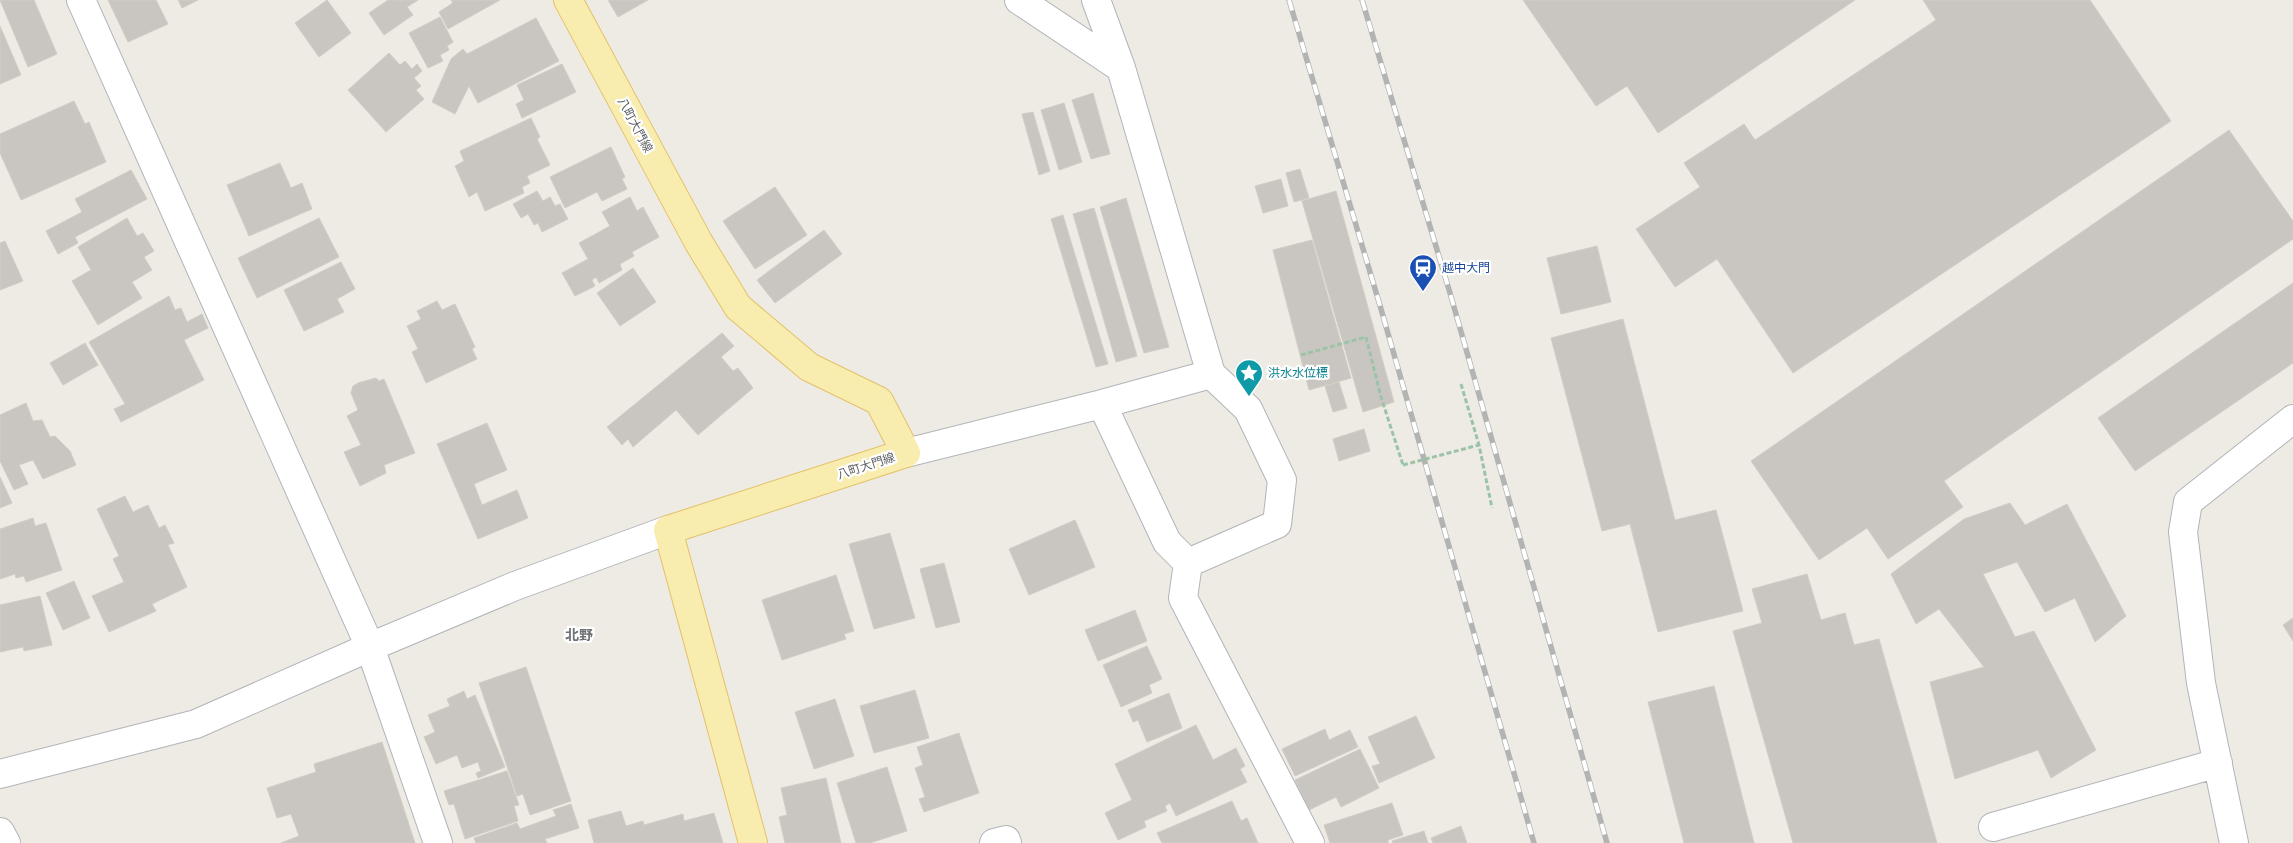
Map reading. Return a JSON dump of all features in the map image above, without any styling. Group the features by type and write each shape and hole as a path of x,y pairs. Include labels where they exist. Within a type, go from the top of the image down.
{"main road":[{"name":"八町大門線","path":"568,0 699,243 738,307 809,367 879,401 906,453 668,530"},
{"path":"668,530 753,843"}],"street":[{"path":"81,0 370,647 438,843"},
{"path":"1019,0 1121,68"},
{"path":"1096,0 1121,68 1211,374 1248,409 1282,480 1276,524 1188,563"},
{"path":"906,453 1102,404 1211,374"},
{"path":"1102,404 1167,542 1188,563"},
{"path":"2234,843 2201,683 2183,532 2188,502 2293,419"},
{"path":"0,774 196,724 370,647 515,586 668,530"},
{"path":"1188,563 1182,598 1310,843"},
{"path":"1993,827 2218,763"},
{"path":"0,832 6,843"},
{"path":"994,843 1006,840 1007,843"}],"path":[{"path":"1301,354 1366,337 1381,397 1403,465 1479,445"},
{"path":"1460,384 1479,445 1492,508"}],"building":[{"path":"0,0 34,0 57,54 28,67"},
{"path":"108,0 156,0 168,24 128,42"},
{"path":"178,0 198,0 182,8"},
{"path":"327,0 351,33 319,57 295,23"},
{"path":"388,0 418,0 407,7 413,15 384,35 369,13"},
{"path":"451,0 500,0 448,29 439,12 453,3"},
{"path":"608,0 648,0 618,17"},
{"path":"1523,0 1855,0 1658,133 1627,86 1596,106"},
{"path":"1923,0 2090,0 2171,121 1793,373 1717,259 1675,287 1636,229 1700,187 1684,163 1744,124 1755,140 1936,20"},
{"path":"440,17 453,42 447,46 449,50 440,55 443,61 428,68 409,33"},
{"path":"536,18 559,61 478,103 469,86 455,114 432,102 451,59 463,49 467,54"},
{"path":"0,26 21,75 0,84"},
{"path":"389,53 400,65 405,61 412,69 417,64 422,71 414,78 421,86 416,90 424,99 386,132 348,90"},
{"path":"562,64 576,92 522,118 516,104 524,100 517,85"},
{"path":"1093,93 1110,154 1091,159 1072,100"},
{"path":"74,101 85,124 89,122 106,162 21,200 0,153 0,134"},
{"path":"1064,103 1082,162 1059,170 1041,110"},
{"path":"1033,112 1050,171 1039,175 1022,114"},
{"path":"531,118 540,137 537,139 550,165 527,176 530,183 522,187 524,193 485,211 477,192 469,197 455,166 464,161 460,151"},
{"path":"2229,130 2293,221 2293,239 1944,481 1963,507 1888,559 1867,528 1819,560 1751,461"},
{"path":"611,147 625,177 622,179 627,189 602,201 597,192 565,208 550,177"},
{"path":"280,163 291,188 302,183 312,209 249,236 227,185"},
{"path":"1300,169 1309,198 1294,202 1286,173"},
{"path":"131,170 147,199 75,237 78,243 58,254 46,231 82,212 75,199"},
{"path":"1281,179 1288,206 1263,213 1255,186"},
{"path":"775,187 807,235 755,269 723,221"},
{"path":"537,191 543,201 550,197 555,206 560,204 568,219 542,232 538,223 534,225 528,214 521,218 513,204"},
{"path":"1336,191 1394,402 1363,412 1302,201"},
{"path":"630,197 637,211 643,207 659,237 632,252 634,256 620,264 622,270 599,283 596,277 592,280 595,286 575,296 562,273 588,259 579,243 610,226 602,212"},
{"path":"1126,198 1169,347 1144,353 1100,207"},
{"path":"1094,208 1137,356 1116,362 1073,214"},
{"path":"1063,215 1108,364 1096,367 1051,219"},
{"path":"127,218 137,236 143,233 154,251 144,257 152,270 132,282 142,298 98,325 72,281 91,270 78,247"},
{"path":"319,218 339,257 257,298 238,258"},
{"path":"824,230 842,254 775,303 757,280"},
{"path":"1312,240 1351,378 1309,390 1273,250"},
{"path":"5,241 23,281 0,290 0,243"},
{"path":"1597,246 1611,302 1561,314 1547,258"},
{"path":"341,262 355,289 337,299 344,312 304,331 284,290"},
{"path":"633,268 656,302 620,326 597,293"},
{"path":"2293,283 2293,363 2135,471 2098,418"},
{"path":"169,296 175,310 181,308 187,322 202,314 208,328 184,340 204,380 121,422 114,409 125,404 89,342"},
{"path":"437,301 442,310 455,304 475,347 472,349 477,359 426,383 412,352 418,349 407,326 421,319 417,311"},
{"path":"1623,319 1675,520 1716,510 1743,611 1658,632 1630,524 1602,531 1551,338"},
{"path":"722,333 734,346 721,357 733,371 738,368 753,388 698,435 676,410 633,447 628,439 622,445 607,427"},
{"path":"85,343 98,365 63,385 50,363"},
{"path":"376,378 379,381 384,379 415,453 384,465 386,473 360,486 344,452 361,445 347,416 358,410 351,393 353,386"},
{"path":"1339,382 1347,408 1333,412 1325,386"},
{"path":"26,403 33,421 42,420 50,437 55,436 70,451 76,465 43,479 33,460 19,465 28,484 14,490 0,461 0,415"},
{"path":"487,423 507,470 474,484 482,505 517,490 528,518 478,539 437,444"},
{"path":"1364,429 1370,451 1339,461 1333,439"},
{"path":"0,477 12,503 0,508"},
{"path":"125,496 133,512 148,505 159,528 165,525 174,543 168,545 187,587 152,604 156,611 109,632 92,596 124,582 113,559 119,556 97,509"},
{"path":"2010,503 2025,525 2067,504 2126,616 2095,642 2075,598 2045,612 2017,562 1983,574 2015,637 2034,631 2096,750 2051,778 2038,750 1955,779 1930,682 1984,667 1939,609 1916,624 1891,574 1964,519"},
{"path":"33,518 35,526 46,523 62,570 26,582 24,576 16,578 15,574 0,579 0,529"},
{"path":"1075,520 1095,567 1029,595 1009,549"},
{"path":"890,533 915,618 874,629 849,544"},
{"path":"944,563 960,622 936,628 920,569"},
{"path":"1807,574 1821,620 1845,613 1854,645 1879,639 1937,843 1793,843 1733,631 1762,623 1752,589"},
{"path":"836,575 854,631 844,634 846,639 782,660 762,600"},
{"path":"74,581 90,618 63,630 46,593"},
{"path":"40,596 52,645 24,651 23,647 0,652 0,605"},
{"path":"1135,610 1147,641 1098,661 1085,630"},
{"path":"2293,618 2293,641 2283,625"},
{"path":"1147,646 1162,679 1149,685 1152,693 1121,707 1103,665"},
{"path":"526,667 571,801 530,815 523,794 517,796 479,683"},
{"path":"1714,686 1754,843 1684,843 1648,702"},
{"path":"915,690 929,738 874,753 860,706"},
{"path":"464,691 467,699 475,695 505,767 478,778 476,773 481,771 478,762 462,768 457,755 436,764 424,737 435,732 428,715 450,706 447,699"},
{"path":"1169,693 1182,728 1147,742 1138,720 1133,722 1128,710"},
{"path":"835,699 854,756 814,769 795,712"},
{"path":"1416,716 1435,758 1379,783 1372,766 1380,764 1368,737"},
{"path":"1196,725 1213,760 1236,748 1245,766 1240,769 1247,782 1176,816 1170,803 1165,806 1167,811 1144,821 1146,827 1118,840 1105,813 1132,800 1115,764"},
{"path":"1325,729 1329,740 1350,730 1358,747 1295,776 1282,749"},
{"path":"959,733 979,793 924,812 919,799 925,797 915,768 923,765 917,747"},
{"path":"382,742 415,843 281,843 299,836 291,814 277,818 267,788 316,772 314,764"},
{"path":"1360,749 1379,788 1341,807 1336,797 1309,810 1295,780"},
{"path":"887,767 907,831 870,843 856,843 837,783"},
{"path":"507,771 519,805 514,806 518,821 465,839 454,804 449,805 444,791"},
{"path":"826,778 841,843 785,843 779,817 787,815 781,788"},
{"path":"1232,801 1241,821 1247,818 1258,843 1162,843 1157,833"},
{"path":"1392,803 1403,835 1388,840 1388,843 1330,843 1324,825"},
{"path":"571,804 579,828 545,839 547,843 476,843 474,838 517,823 520,829 556,816 553,810"},
{"path":"621,811 626,826 643,821 644,825 683,814 684,821 714,813 723,843 594,843 588,820"},
{"path":"1461,826 1467,843 1433,843 1431,838"},
{"path":"1424,831 1428,843 1393,843 1392,841"}],"railway":[{"path":"1289,0 1381,309 1534,843"},
{"path":"1362,0 1450,293 1607,843"}],"place":[{"name":"越中大門","path":"1423,292"},
{"name":"洪水水位標","path":"1249,397"}],"district":[{"name":"北野","path":"579,635"}]}
